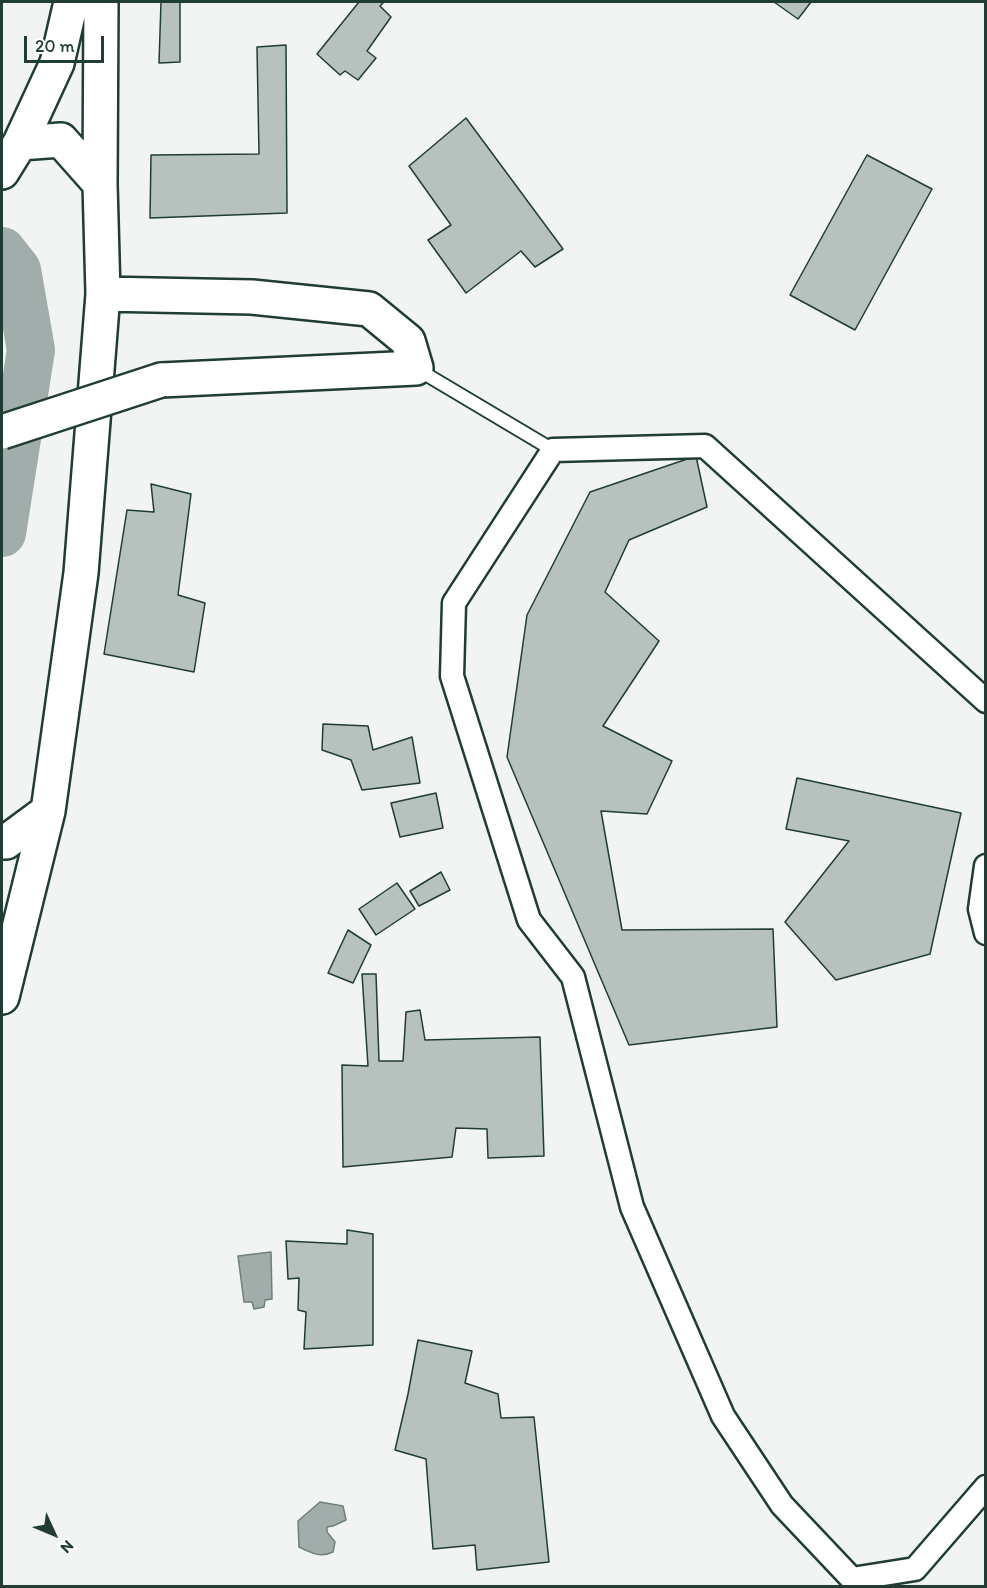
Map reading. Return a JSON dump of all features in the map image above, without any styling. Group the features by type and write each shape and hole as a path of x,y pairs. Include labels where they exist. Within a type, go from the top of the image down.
{"street":[{"path":"2,172 20,143 57,63 71,2"},
{"path":"2,997 48,811 81,573 103,294 100,184 101,2"},
{"path":"20,143 61,140 100,184"},
{"path":"2,432 161,380 416,368 408,341 369,309 252,297 103,294"},
{"path":"986,701 705,446 554,450 454,603 452,676 529,920 573,977 632,1207 723,1416 782,1505 852,1578 915,1569 986,1487"},
{"path":"2,842 6,842 48,811"},
{"path":"986,866 980,909 986,933"}],"lane":[{"path":"416,368 554,450"}],"shaded area":[{"path":"271,1252 272,1299 265,1300 264,1307 254,1309 252,1302 244,1302 238,1256"},
{"path":"320,1502 343,1506 346,1520 327,1527 327,1532 335,1542 333,1552 324,1555 299,1547 298,1521"}],"building":[{"path":"161,2 180,2 180,62 159,63"},
{"path":"359,2 384,2 380,6 391,17 367,51 376,58 358,80 345,71 340,75 317,54"},
{"path":"774,2 811,2 798,19"},
{"path":"286,45 287,213 150,218 151,155 259,154 257,47"},
{"path":"466,118 563,249 535,267 521,251 466,293 428,240 451,225 409,166"},
{"path":"867,155 932,189 855,330 790,295"},
{"path":"696,456 707,507 629,540 605,592 659,641 603,726 672,761 647,814 601,811 622,930 773,929 777,1027 629,1045 507,757 527,615 590,492"},
{"path":"151,484 191,494 178,595 205,603 194,672 104,654 127,510 154,512"},
{"path":"323,724 368,726 373,750 412,737 420,783 362,790 351,760 322,750"},
{"path":"797,778 961,813 930,954 836,980 785,922 849,841 786,829"},
{"path":"436,793 443,828 400,837 391,803"},
{"path":"441,872 450,890 419,906 410,891"},
{"path":"397,883 415,909 376,935 359,909"},
{"path":"348,930 371,945 353,983 328,973"},
{"path":"362,974 376,974 379,1061 403,1061 406,1012 420,1010 425,1040 540,1037 544,1156 488,1158 487,1129 456,1128 452,1157 343,1167 342,1065 368,1066"},
{"path":"347,1230 373,1234 373,1345 304,1349 306,1312 298,1310 299,1278 288,1279 286,1241 347,1244"},
{"path":"418,1340 472,1351 465,1383 498,1394 501,1418 534,1417 549,1562 477,1570 475,1545 433,1549 426,1459 395,1450"}],"waterway":[{"path":"2,251 17,270 31,350 2,533"}]}
